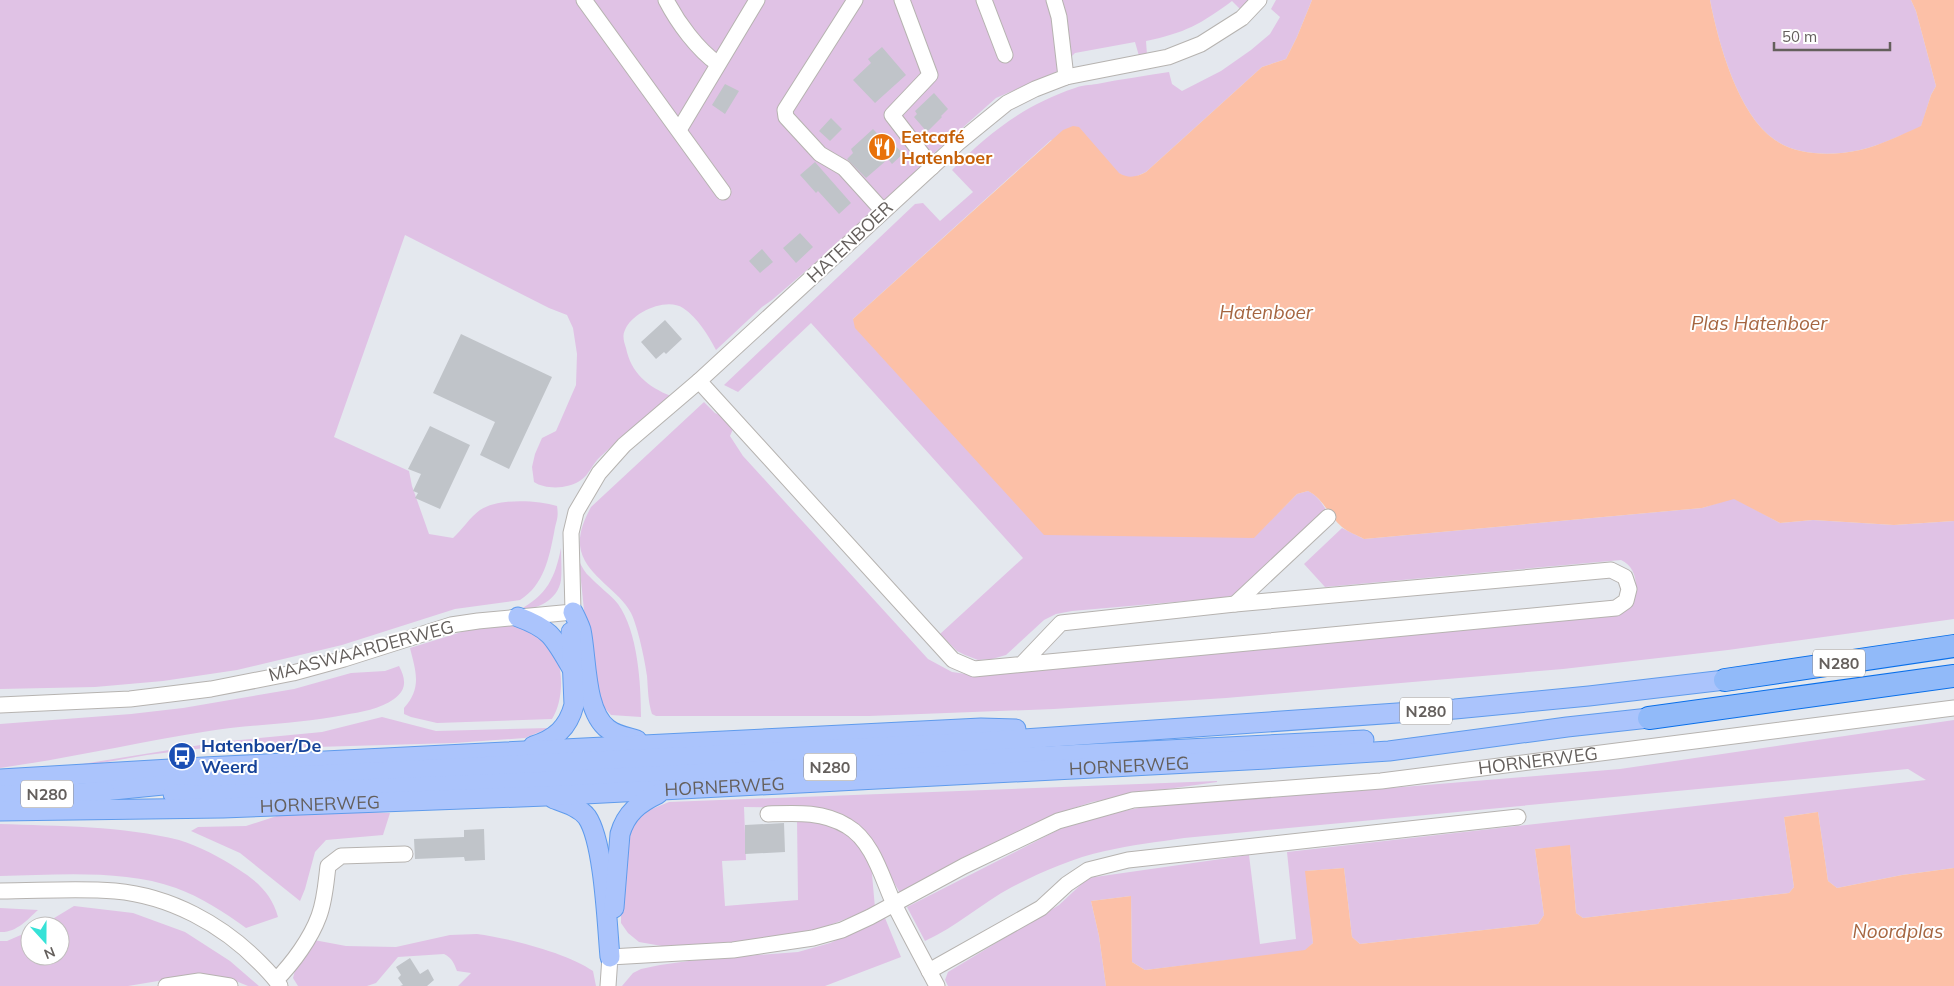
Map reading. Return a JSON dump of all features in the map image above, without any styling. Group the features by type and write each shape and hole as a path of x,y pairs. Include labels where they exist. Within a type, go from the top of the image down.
{"highway":[{"name":"HORNERWEG","path":"1725,680 1954,646"},
{"name":"HORNERWEG","path":"1648,718 1954,676"}],"main road":[{"path":"517,750 553,738 568,722 574,705 571,630 573,612"},
{"path":"573,612 580,629 592,703 599,720 608,729 620,736 658,744"},
{"path":"518,617 537,624 548,632 572,668"},
{"name":"HORNERWEG","path":"93,792 213,780 980,742 1455,709 1725,680"},
{"name":"HORNERWEG","path":"0,811 223,808 662,792 1267,759 1389,751 1648,718"},
{"name":"HORNERWEG","path":"0,795 93,792 210,795 532,782 1267,746 1567,727"},
{"name":"HORNERWEG","path":"0,780 204,766 981,728 1127,731"},
{"path":"610,957 620,834 626,820 636,806 662,792"},
{"path":"546,796 579,810 586,817 595,834 603,881 610,957"}],"street":[{"path":"584,0 723,192"},
{"path":"666,0 700,49 718,64"},
{"path":"679,130 757,0"},
{"path":"856,0 785,110 786,117 820,154 844,168 883,211"},
{"path":"902,0 930,75 892,114 932,167"},
{"path":"984,0 1005,55"},
{"path":"1054,0 1059,17 1066,77"},
{"name":"HATENBOER","path":"573,612 571,533 579,506 599,473 624,445 699,381 980,124 1007,103 1066,77 1168,57 1201,44 1242,18 1260,0"},
{"path":"699,381 953,660 974,669 1616,608 1626,601 1629,589 1625,577 1611,570 1235,604 1061,623 1022,664"},
{"path":"1235,604 1328,517"},
{"name":"MAASWAARDERWEG","path":"0,705 130,699 211,689 293,673 344,660 451,625 478,620 573,612"},
{"name":"HORNERWEG","path":"610,957 733,950 813,938 842,930 964,866 1058,821 1133,800 1381,781 1954,708"},
{"path":"768,814 806,813 830,818 848,826 860,836 871,853 894,904 937,986"},
{"path":"929,971 1041,908 1067,884 1088,870 1128,860 1518,817"},
{"path":"0,891 99,890 133,894 158,900 203,919 232,937 278,983 296,957 318,917 328,866 341,856 405,854"},
{"path":"608,986 610,957"},
{"path":"166,986 199,981 230,986"}],"shaded area":[{"path":"0,0 1250,0 1241,10 1232,1 1192,27 1172,35 1146,41 1147,55 1139,56 1135,42 1075,53 1056,72 996,98 933,154 872,214 762,307 716,350 698,322 683,308 668,304 659,305 642,312 629,323 624,332 623,337 628,357 636,372 642,378 655,388 671,396 600,457 584,478 564,487 539,485 534,482 532,467 542,438 556,431 576,385 577,354 573,328 567,315 549,308 405,235 334,437 409,471 412,486 429,534 453,538 480,510 497,503 528,501 557,506 557,517 550,552 544,570 535,587 520,600 455,609 342,645 237,670 163,681 95,687 0,689"},
{"path":"1276,0 1312,0 1286,59 1262,67 1146,172 1135,177 1126,177 1051,140 853,319 1253,538 1297,494 1308,491 1319,500 1327,511 1235,595 1221,598 1056,614 1044,620 1006,655 978,660 965,655 957,651 940,634 1023,558 811,323 738,392 724,385 915,204 923,203 940,221 973,192 952,170 994,132 1008,122 1039,103 1083,86 1169,72 1172,84 1182,91 1221,71 1270,34 1280,17 1271,9"},
{"path":"1710,0 1911,0 1916,11 1936,86 1931,95 1921,127 1868,148 1839,153 1805,152 1775,140 1762,129 1740,96 1724,56"},
{"path":"704,402 715,413 722,416 733,429 730,436 743,456 928,659 952,672 973,675 1631,604 1636,586 1634,573 1621,560 1325,587 1304,564 1342,528 1364,539 1702,508 1734,498 1780,523 1813,520 1894,525 1954,521 1954,619 1728,650 1563,669 1226,698 1054,709 869,716 656,716 652,714 645,662 634,619 626,605 590,568 581,551 580,540 584,523 591,507"},
{"path":"561,548 561,580 556,593 539,606 519,610 537,598 548,585 556,568"},
{"path":"579,561 587,574 618,604 625,616 637,659 641,717 611,715 602,705 596,692 587,640"},
{"path":"511,625 542,636 554,650 560,670 561,691 552,719 437,723 404,714 404,708 413,694 416,680 410,648 468,630"},
{"path":"399,666 404,680 401,692 389,702 370,710 327,718 209,731 0,768 0,724 183,708 294,689 351,673 385,671"},
{"path":"382,717 436,731 549,728 525,738 454,743 281,748 221,746 147,755 39,774 39,771 219,742 322,732"},
{"path":"1954,720 1954,868 1902,875 1837,888 1828,881 1818,812 1784,817 1794,887 1789,893 1583,918 1576,913 1570,846 1535,849 1544,915 1538,924 1360,944 1352,937 1344,868 1306,871 1313,943 1305,951 1145,970 1132,962 1131,896 1091,901 1099,936 1106,986 948,986 945,980 948,972 1059,905 1088,878 1249,855 1260,944 1296,939 1287,852 1926,780 1908,769 1184,838 1125,847 1081,857 1034,876 1001,893 947,929 925,941 907,907 1066,826 1113,813 1149,806 1187,801 1318,794 1620,769"},
{"path":"1217,781 1092,802 1062,812 962,858 900,893 875,849 820,808 744,807 746,860 722,861 725,906 798,900 797,819 829,821 851,835 871,863 875,908 811,932 715,946 662,946 639,942 628,933 621,923 621,895 627,837 635,820 647,811 669,802"},
{"path":"330,811 390,813 383,835 326,840 315,852 300,901 240,853 191,831 198,827 246,826 286,813"},
{"path":"0,824 113,829 158,835 187,842 217,856 251,878 268,895 278,917 246,928 212,905 194,896 156,882 134,878 89,874 0,876"},
{"path":"74,906 133,913 185,932 230,961 259,986 248,986 231,979 194,975 128,986 0,986 0,941 7,941 20,935 20,966 70,966 70,916 58,916"},
{"path":"0,908 38,910 32,916 20,916 20,925 16,928 0,932"},
{"path":"885,918 901,957 825,986 622,986 633,973 641,969 703,959 798,952 830,943"},
{"path":"477,934 521,943 569,958 593,971 596,986 458,986 471,973 457,971 449,957 444,954 398,957 376,983 367,986 298,986 293,978 296,966 314,940 346,946 396,947 450,935"}],"water":[{"path":"1312,0 1710,0 1724,56 1740,96 1762,129 1775,140 1794,149 1827,154 1868,148 1921,126 1931,95 1936,86 1916,11 1911,0 1954,0 1954,521 1894,525 1813,520 1780,523 1734,499 1702,508 1364,539 1342,527 1318,498 1308,491 1297,494 1254,538 1044,535 855,328 853,319 1063,130 1073,126 1079,127 1119,173 1132,177 1146,172 1262,67 1286,59"},
{"name":"Noordplas","path":"1818,812 1828,881 1837,888 1902,875 1954,868 1954,986 1106,986 1099,936 1091,901 1131,896 1132,962 1145,970 1305,950 1313,943 1305,871 1344,868 1352,937 1360,944 1538,924 1544,915 1535,849 1570,845 1576,913 1583,918 1789,893 1794,887 1784,817"}],"building":[{"path":"882,47 906,75 875,103 853,80 871,63 868,59"},
{"path":"725,84 739,91 725,114 712,105"},
{"path":"934,93 948,109 927,132 914,117 917,114 915,111"},
{"path":"831,118 842,129 830,141 819,131"},
{"path":"873,129 889,146 893,143 903,154 892,164 888,159 866,178 847,159 853,153 851,149"},
{"path":"815,162 851,203 839,214 800,175"},
{"path":"800,233 813,247 796,263 783,248"},
{"path":"762,249 773,262 760,273 749,261"},
{"path":"665,320 682,339 666,354 664,352 656,359 641,342"},
{"path":"461,334 552,377 509,469 480,455 495,422 433,393"},
{"path":"430,426 470,445 440,509 415,498 418,493 413,491 421,474 408,469"},
{"path":"784,823 785,852 745,854 745,825"},
{"path":"484,829 485,860 465,861 464,857 415,859 414,839 464,837 464,830"},
{"path":"410,958 420,974 428,969 434,980 427,986 400,986 403,985 398,978 401,975 396,967"}],"place":[{"name":"Eetcafé Hatenboer","path":"882,147"},
{"name":"Hatenboer/De Weerd","path":"182,756"}],"water label":[{"name":"Hatenboer","path":"1266,312"},
{"name":"Plas Hatenboer","path":"1759,323"}]}
